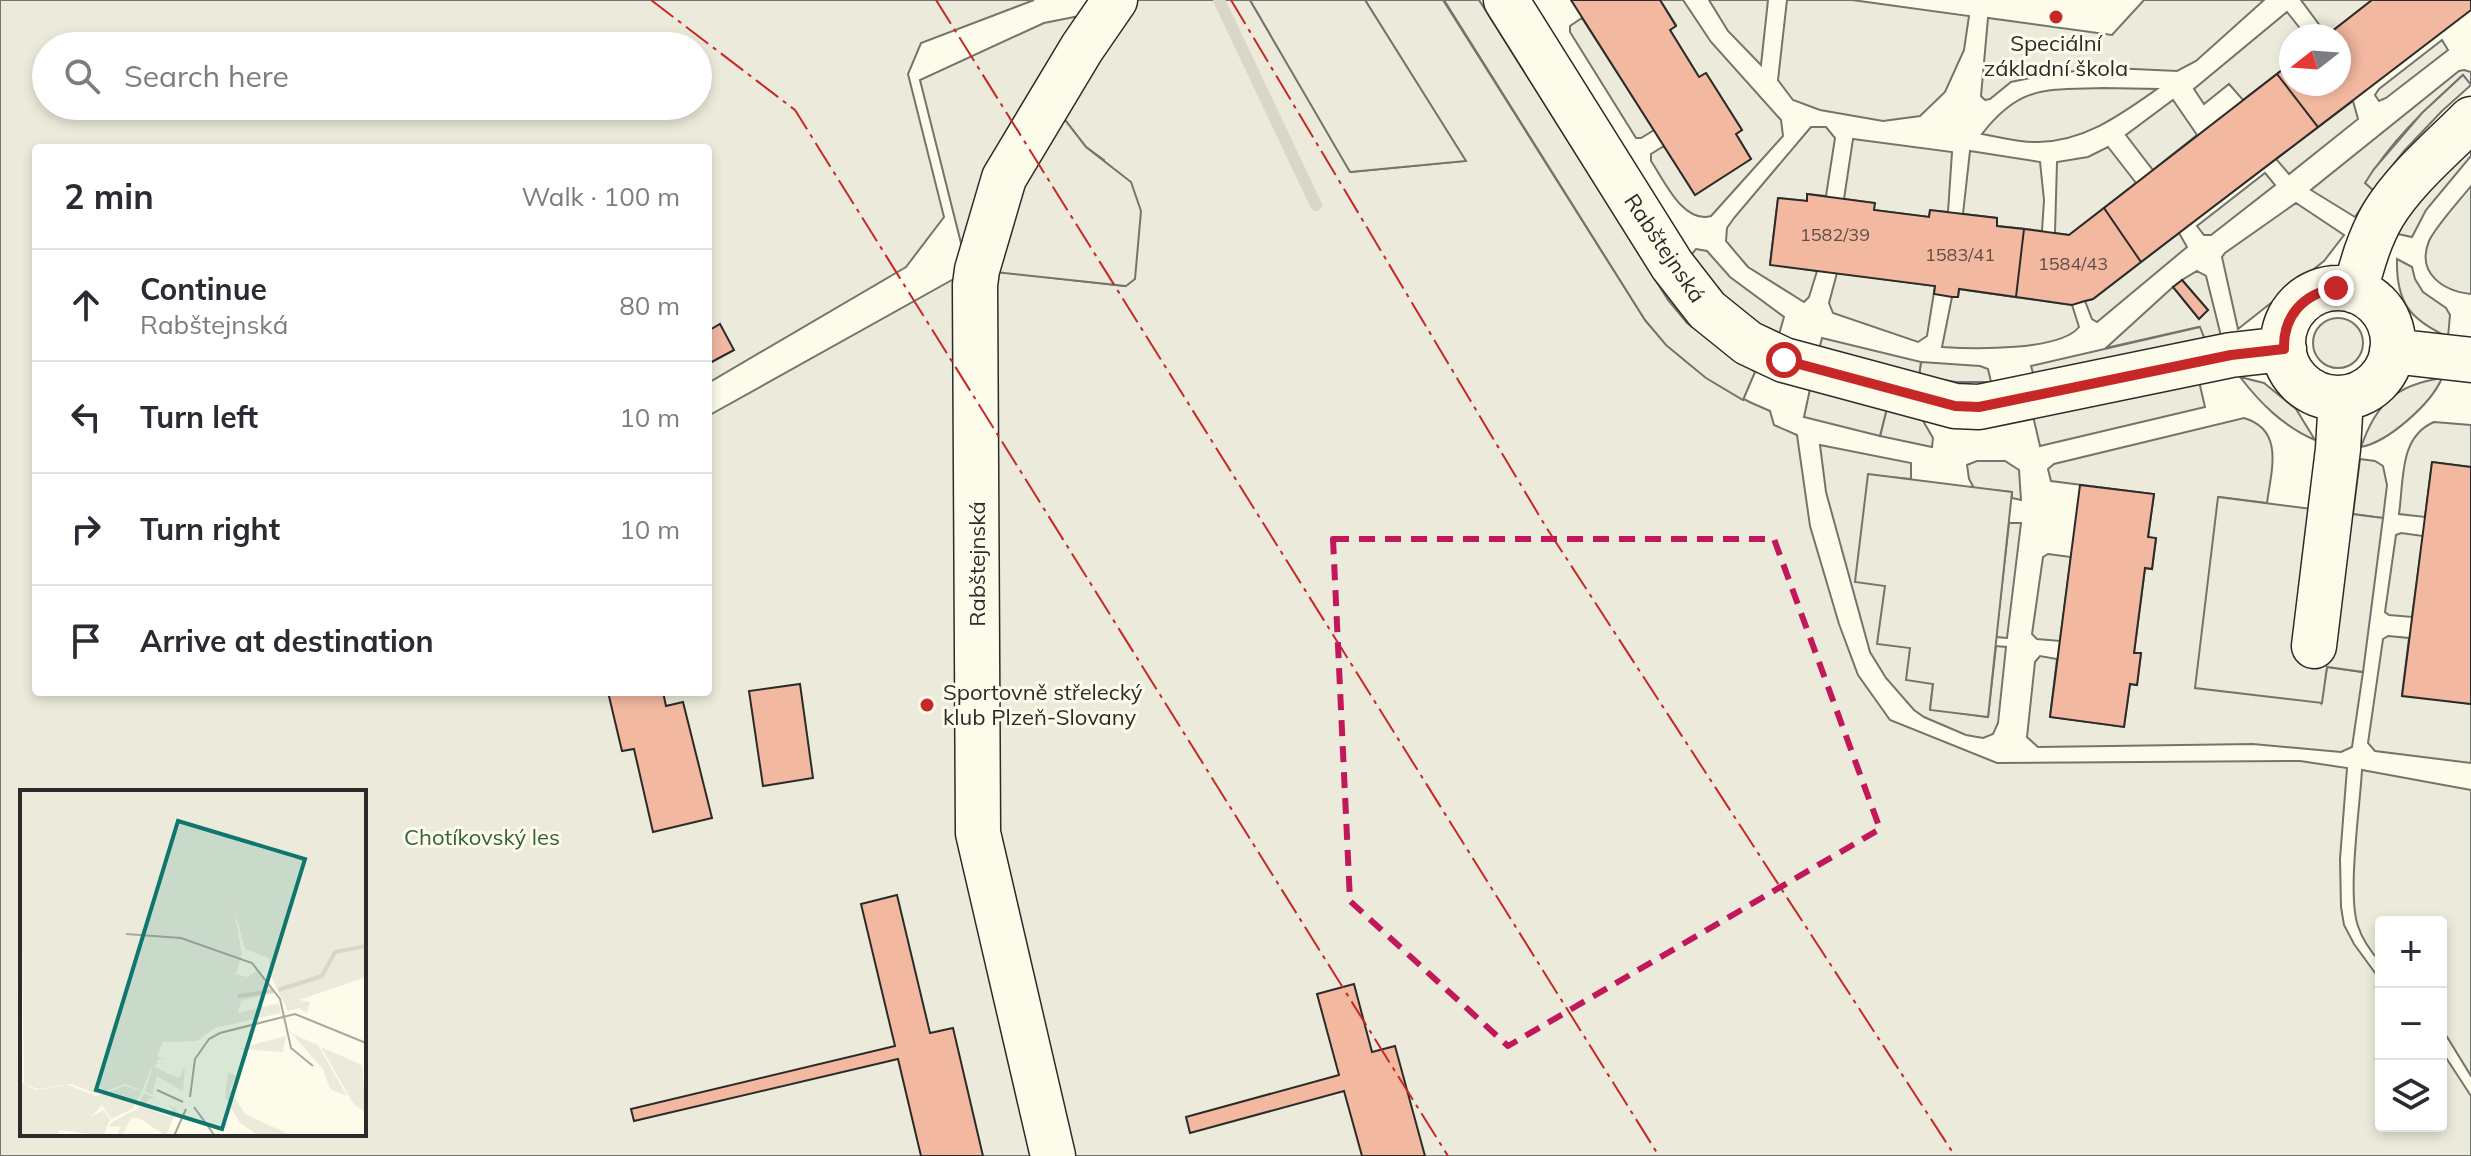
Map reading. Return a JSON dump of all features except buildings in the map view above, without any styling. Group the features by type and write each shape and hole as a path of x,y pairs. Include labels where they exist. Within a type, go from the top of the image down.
{"street":[{"name":"Rabštejnská","path":"1053,1156 978,833 977,270 1004,178 1082,48 1115,0"},
{"name":"Rabštejnská","path":"1506,0 1672,265 1707,310 1748,343 1784,360 1955,406 1979,407 2231,355 2284,349"},
{"path":"2355,291 2367,251 2383,215 2401,190 2471,119"},
{"path":"2336,288 2355,291 2372,300 2385,315 2391,332 2392,351 2386,369 2375,384 2359,394 2341,398 2320,395 2302,385 2290,369 2284,349 2288,321 2308,298 2336,288"},
{"path":"2392,351 2471,360"},
{"path":"2314,646 2338,449 2341,398"}],"highlighted area":[{"path":"1333,539 1774,539 1880,829 1508,1046 1350,901"}],"green space":[{"name":"Chotíkovský les","path":"0,0 1034,0 921,43 908,74 944,217 906,267 712,381 712,144 32,144 32,696 712,696 712,414 952,280 975,285 991,271 1125,286 1104,160 1086,147 1059,112 1125,0 1250,0 1351,172 1465,161 1365,0 1443,0 1645,320 1686,362 1734,394 1770,411 1774,425 1797,435 1810,526 1839,624 1858,675 1890,720 1997,763 2300,761 2347,768 2340,859 2341,907 2344,925 2375,973 2375,1132 2447,1132 2447,1059 2471,1096 2471,1156 0,1156"},
{"path":"1660,0 1683,0 1711,42 1781,120 1783,136 1711,216 1701,217 1692,213 1675,199 1651,161 1651,154 1664,146 1695,194 1751,159 1736,134 1742,130 1706,73 1699,77 1670,30 1676,25"},
{"path":"1709,0 1768,0 1761,65 1728,31"},
{"path":"1787,0 1852,0 1969,16 1964,50 1945,92 1920,116 1883,121 1820,110 1793,100 1778,80"},
{"path":"2144,0 2264,0 2196,61 2177,71 2112,68 2054,73 2011,82 1990,99 1985,100 1981,96 1988,18 2112,35"},
{"path":"2301,0 2372,0 2341,24 2319,24"},
{"path":"2287,12 2296,24 2279,24 2279,72 2243,100 2229,84 2204,104 2194,89"},
{"path":"1582,18 1654,130 1641,138 1636,138 1570,32 1570,26"},
{"path":"2442,40 2448,50 2379,101 2375,95 2379,89"},
{"path":"2459,71 2471,72 2471,85 2463,75 2398,139 2366,183 2373,190 2355,217 2311,190"},
{"path":"2103,88 2157,89 2101,125 2071,137 2031,142 1982,134 2009,106 2035,93"},
{"path":"2173,100 2197,135 2153,170 2126,135"},
{"path":"2353,101 2358,119 2289,174 2276,159"},
{"path":"1811,127 1826,127 1835,138 1826,196 1808,194 1807,201 1778,198 1770,264 1817,271 1809,297 1804,302 1748,267 1726,241 1727,228 1734,218"},
{"path":"2471,135 2471,156 2426,210 2412,237 2398,234 2408,211"},
{"path":"1853,139 1952,152 1948,212 1930,210 1929,217 1874,210 1874,203 1844,199"},
{"path":"2108,147 2136,183 2069,235 2055,233 2057,162 2088,157"},
{"path":"1970,151 2040,162 2044,200 2042,231 1997,226 1997,218 1963,214"},
{"path":"2265,173 2275,185 2211,235 2204,235 2197,226"},
{"path":"2471,186 2471,294 2451,289 2435,278 2429,271 2426,252 2437,228"},
{"path":"2296,203 2344,235 2324,261 2238,329 2222,257"},
{"path":"2179,233 2187,247 2097,322 2092,319 2085,301 2093,299"},
{"path":"1696,249 1707,251 1730,277 1784,317 1778,338 1739,314 1686,261"},
{"path":"2397,259 2412,267 2423,292 2446,308 2450,315 2448,337 2414,316 2402,298"},
{"path":"2197,271 2206,276 2221,336 2205,340 2199,327 2106,348 2173,287 2199,319 2208,310 2182,280"},
{"path":"1837,273 1935,286 1927,336 1918,342 1833,313 1829,303"},
{"path":"1959,289 2072,305 2079,327 2054,341 2015,347 1942,347 1952,297 1958,297"},
{"path":"2338,318 2356,325 2363,343 2356,361 2338,368 2320,361 2313,343 2320,325"},
{"path":"1921,362 1980,366 1988,369 1991,382 1956,382 1919,376"},
{"path":"2240,377 2264,383 2296,409 2315,440 2273,413"},
{"path":"2442,378 2408,420 2384,438 2361,447 2373,419 2390,399 2412,386"},
{"path":"1887,408 1922,419 1933,438 1932,447 1880,436"},
{"path":"2244,418 2257,424 2270,442 2272,465 2267,503 2219,497 2321,703 2327,667 2363,672 2352,747 2341,752 2253,744 2038,747 2027,737 2035,662 2040,656 2057,659 2050,717 2124,727 2130,684 2137,685 2141,654 2134,653 2145,568 2152,569 2156,539 2148,537 2154,494 2051,481 2048,469 2054,464"},
{"path":"2434,422 2471,425 2471,467 2432,462 2425,517 2399,514 2409,448 2414,438"},
{"path":"1820,445 1911,463 1911,479 1868,475 1885,586 1910,648 1933,684 1930,709 1988,717 1996,646 2006,647 1998,723 1993,734 1983,738 1966,735 1924,717 1886,678 1870,652 1826,492"},
{"path":"2360,459 2375,461 2383,466 2387,485 2383,518 2353,514"},
{"path":"1977,461 2005,461 2019,470 2021,500 2012,498 2012,492 1974,488 1967,465"},
{"path":"2009,523 2021,523 2007,638 1996,637"},
{"path":"2396,535 2423,536 2412,617 2385,612"},
{"path":"2048,554 2071,557 2060,641 2037,639 2032,634 2043,557"},
{"path":"2388,636 2409,638 2402,695 2471,704 2471,763 2375,751 2368,743 2383,639"},
{"path":"2362,770 2471,790 2471,1076 2447,1037 2447,916 2375,916 2375,955 2358,926 2354,873"}],"shaded area":[{"path":"1250,0 1365,0 1466,161 1350,172"},
{"path":"1444,0 1479,0 1668,300 1687,323 1755,372 1743,400 1706,378 1666,345 1645,320"},
{"path":"1084,15 1059,112 1086,147 1131,182 1141,211 1135,279 1126,286 977,270 962,247 920,80 1044,23"},
{"path":"2463,75 2471,85 2404,151 2373,190 2365,183 2374,169 2422,113"},
{"path":"2200,327 2205,340 2035,380 2031,366"},
{"path":"1822,338 1921,362 1919,376 1819,350"},
{"path":"2198,377 2205,407 2040,446 2033,416"},
{"path":"1810,389 1887,408 1880,436 1804,417"},
{"path":"1868,474 2012,492 1988,717 1930,710 1933,684 1906,680 1910,648 1877,644 1885,586 1855,582"},
{"path":"2218,497 2383,518 2363,672 2327,667 2322,703 2195,688"}],"waterway":[{"path":"1219,0 1316,205"}],"power":[{"path":"651,0 693,32"},
{"path":"936,0 1659,1156"},
{"path":"1231,0 1546,527 1955,1156"},
{"path":"712,47 795,110 1448,1156"}],"place":[{"name":"Speciální základní škola","path":"2056,17"},
{"name":"Sportovně střelecký klub Plzeň-Slovany","path":"927,705"}],"route":[{"path":"1784,360 1955,406 1979,407 2231,355 2284,349 2288,321 2293,312 2316,293 2336,288"}]}
